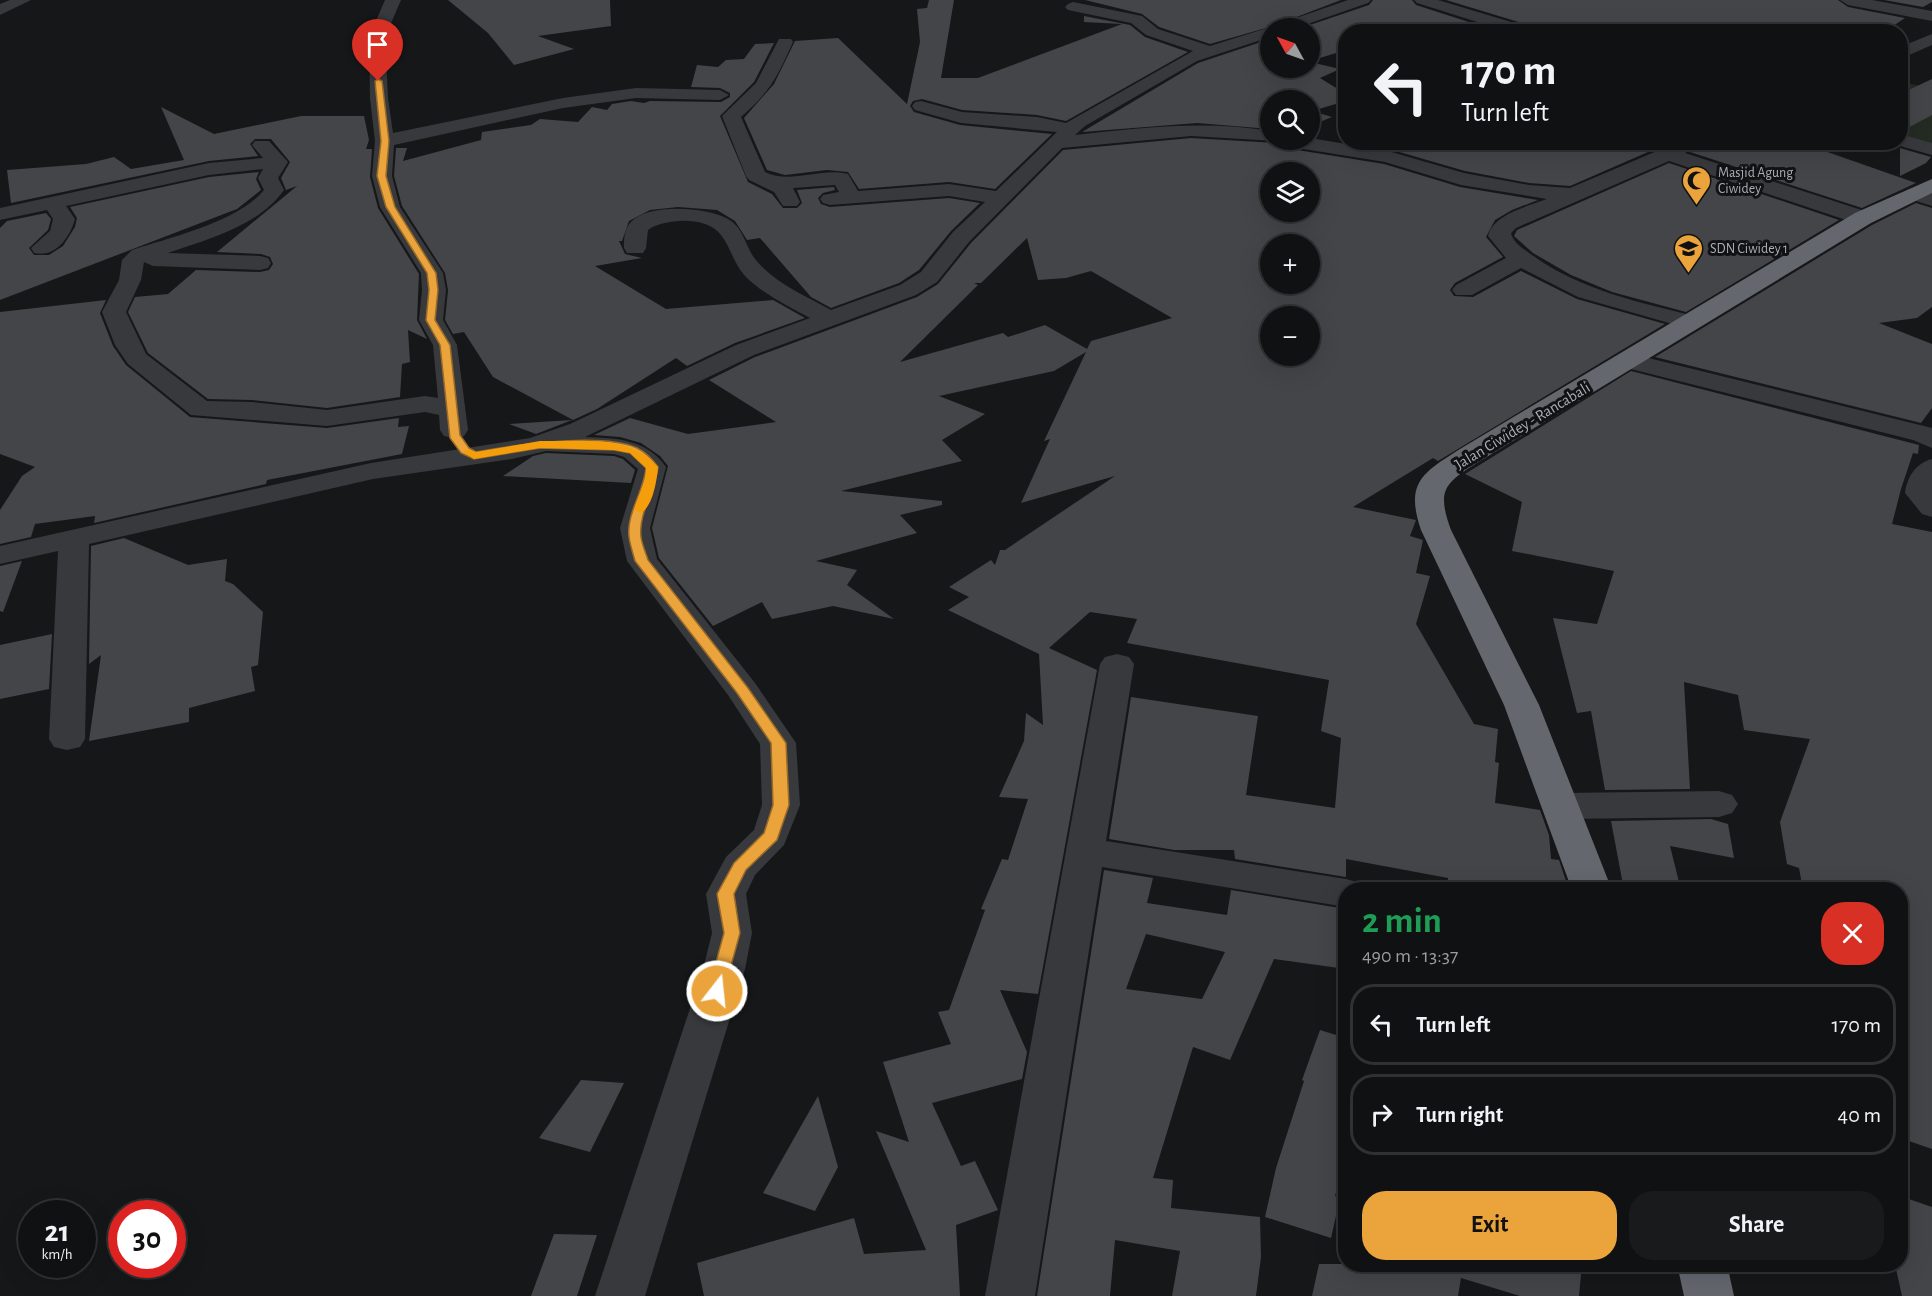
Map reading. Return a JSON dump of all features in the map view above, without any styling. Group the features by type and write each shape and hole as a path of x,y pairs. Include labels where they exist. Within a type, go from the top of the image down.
{"highway":[{"name":"Jalan Ciwidey - Rancabali","path":"1589,882 1563,806 1494,644 1431,518 1428,492 1436,480 1454,465 1863,218 1926,193"},
{"path":"1704,1272 1709,1296"}],"street":[{"path":"0,10 23,0"},
{"path":"393,0 377,38 379,98 385,141 382,176 390,207 432,273 434,290 430,320 445,345 454,435 465,450 474,455"},
{"path":"1311,18 1363,0"},
{"path":"1422,0 1502,24"},
{"path":"1848,0 1925,15 1932,6"},
{"path":"1073,7 1136,19 1152,32 1207,50"},
{"path":"0,555 370,471 540,444 580,430 745,350 908,290 929,277 989,197 1063,136 1164,70 1207,50 1260,35"},
{"path":"1908,50 1932,39"},
{"path":"785,42 764,86 731,116 756,176 788,193 790,202"},
{"path":"385,141 563,103 636,93 720,95"},
{"path":"921,106 961,117 1029,123 1063,136 1223,130 1260,136"},
{"path":"1908,142 1932,149"},
{"path":"1320,145 1338,148"},
{"path":"1353,150 1461,179 1529,191 1571,194"},
{"path":"1677,150 1508,223 1500,231 1499,236 1505,244 1523,258 1560,280 1595,296 1637,310 1690,322"},
{"path":"0,214 54,204 270,154 268,178 274,190 271,198 260,206 215,228 140,255 133,260 130,280 114,312 127,345 137,359 200,409 252,410 327,418 411,405 434,404 452,409"},
{"path":"1668,154 1863,218"},
{"path":"776,185 811,179 814,181 841,178 852,197"},
{"path":"830,199 949,190 989,197"},
{"path":"42,248 60,234 64,219 54,204"},
{"path":"635,248 635,234 640,225 652,220 692,215 718,223 729,228 747,265 783,294 831,320"},
{"path":"133,260 171,258 260,263"},
{"path":"1464,290 1523,258"},
{"path":"1628,360 1923,434 1932,440"},
{"path":"540,444 614,446 634,451 652,467 646,498 638,515 635,536 642,561 743,691 761,721 778,743 781,805 771,836 740,867 726,894 732,933 724,969 620,1296"},
{"path":"1932,467 1921,481 1919,494 1932,508"},
{"path":"67,739 74,539"},
{"path":"1010,1296 1117,664"},
{"path":"1563,806 1719,804"},
{"path":"1085,851 1338,892"}],"shaded area":[{"path":"1908,83 1932,89 1932,146 1908,138"}],"building":[{"path":"448,0 610,0 611,26 538,36 574,49 514,65 488,33"},
{"path":"929,0 954,0 941,78 978,78 1122,24 1084,22 1084,16 1130,25 1145,37 1188,52 1066,121 1037,115 962,110 922,99 913,101 910,106 914,112 960,125 1052,134 995,189 949,182 859,189 848,172 827,170 785,175 767,170 744,118 774,84 795,41 838,38 907,104 920,42 917,9 927,8"},
{"path":"1085,0 1341,0 1294,18 1260,18 1260,30 1210,44 1159,27 1142,14"},
{"path":"1373,0 1412,0 1416,5 1475,24 1338,24 1338,52 1320,58 1320,22 1369,5"},
{"path":"1446,0 1838,0 1848,7 1905,18 1896,24 1525,24"},
{"path":"1884,0 1932,0 1932,2 1923,7"},
{"path":"1260,42 1260,78 1320,78 1338,89 1338,103 1320,109 1320,90 1260,90 1260,128 1197,123 1082,132 1198,63"},
{"path":"774,43 754,82 720,116 748,182 772,194 783,208 797,208 802,203 797,190 834,187 835,190 823,193 818,198 821,204 830,207 949,198 980,203 951,231 919,270 899,283 831,308 811,297 760,238 747,240 735,221 717,210 678,207 650,210 629,221 622,241 619,241 625,254 642,258 595,266 666,309 773,300 805,318 735,343 687,366 676,358 597,409 573,420 493,377 464,332 453,334 445,320 448,290 445,273 402,206 394,176 396,148 407,148 403,161 481,140 482,132 531,125 540,119 578,122 592,107 607,110 612,104 631,101 644,103 650,101 721,102 730,97 730,93 720,88 691,87 697,65 718,67 726,60 744,59 755,44"},
{"path":"1320,64 1338,70 1320,78"},
{"path":"1932,79 1932,115 1908,128 1908,90"},
{"path":"161,107 214,134 301,116 364,116 369,140 366,149 372,149 370,177 378,208 419,274 417,320 427,339 408,330 410,362 402,364 400,397 327,408 252,400 208,399 148,353 128,312 135,297 168,294 196,270 260,272 269,270 273,264 270,257 261,254 217,252 297,186 286,190 281,178 290,162 271,139 255,139 250,144 258,156 209,161 11,203 7,170 86,164 114,157 131,169 184,160"},
{"path":"1320,113 1332,117 1320,122"},
{"path":"1191,138 1260,142 1260,150 1297,150 1384,164 1460,187 1538,200 1512,210 1495,220 1486,237 1503,257 1455,283 1450,290 1454,296 1473,297 1521,271 1577,299 1665,324 1438,461 1433,458 1353,507 1416,520 1410,536 1423,540 1416,573 1430,576 1416,624 1474,724 1498,729 1495,762 1499,763 1495,803 1540,810 1549,835 1551,859 1559,860 1566,882 1448,882 1448,878 1346,859 1346,877 1235,859 1234,850 1174,850 1109,839 1131,697 1258,716 1246,795 1335,808 1341,738 1321,731 1329,680 1127,643 1137,619 1090,612 1049,648 1097,670 1038,994 1000,990 1027,1052 1022,1079 932,1103 961,1166 975,1161 998,1210 956,1225 960,1296 704,1296 697,1263 854,1218 864,1254 926,1250 876,1131 909,1142 883,1062 951,1044 938,1012 949,1010 985,910 981,909 1002,859 1008,860 1028,799 999,797 1024,741 1026,713 1043,725 1039,654 948,610 969,597 949,587 991,560 995,565 1000,550 1005,550 1115,476 1021,503 1050,439 1044,441 1086,352 1054,371 939,396 985,414 942,440 962,461 841,491 942,501 942,505 900,515 917,533 816,561 857,570 847,585 894,619 833,606 772,619 762,602 713,626 659,558 652,528 668,466 660,456 641,443 620,437 594,435 630,418 688,434 776,422 709,380 755,357 917,297 938,284 971,243 1063,150","holes":["1027,238 1038,280 1066,278 1091,271 1172,318 1091,341 1087,349 1045,325 1008,337 1003,333 900,362 978,285 974,283 981,283"]},
{"path":"1392,150 1653,150 1570,186 1529,183 1465,171"},
{"path":"1693,150 1822,150 1916,183 1862,208 1690,152"},
{"path":"1900,150 1931,157 1926,163 1900,176"},
{"path":"1669,163 1839,220 1686,312 1612,292 1571,275 1533,253 1514,236 1517,230"},
{"path":"259,172 256,179 261,190 237,209 0,300 0,228 7,221 46,213 51,219 48,230 29,248 34,255 49,255 63,246 75,227 77,218 70,207 209,177"},
{"path":"1916,203 1932,208 1932,307 1917,318 1879,323 1932,344 1932,408 1921,423 1655,357 1872,225"},
{"path":"106,300 100,313 113,346 126,365 190,417 327,428 399,418 398,427 409,426 402,454 267,480 266,484 94,523 95,516 35,524 31,537 0,544 0,510 22,476 35,467 0,454 0,312"},
{"path":"1631,371 1919,445 1918,454 1913,453 1892,524 1932,532 1932,1149 1908,1141 1908,882 1802,882 1799,868 1787,864 1780,822 1810,739 1744,730 1738,695 1684,682 1690,789 1605,790 1591,711 1577,713 1553,618 1597,624 1614,571 1512,551 1522,502 1465,474"},
{"path":"572,420 536,434 509,424"},
{"path":"546,453 614,456 623,459 635,470 631,483 503,476 533,456"},
{"path":"124,538 188,565 227,559 225,581 233,584 263,612 258,665 251,667 255,691 189,708 189,722 89,741 101,655 89,664 91,546"},
{"path":"22,561 3,612 0,611 0,566"},
{"path":"52,634 49,689 0,699 0,645"},
{"path":"1711,819 1728,824 1734,858 1670,846 1679,882 1622,882 1611,821"},
{"path":"1104,870 1153,878 1147,903 1227,915 1231,890 1338,908 1338,968 1274,959 1230,1060 1193,1047 1153,1178 1173,1180 1171,1208 1260,1217 1261,1257 1256,1296 1172,1296 1180,1251 1115,1240 1110,1296 1037,1296","holes":["1146,934 1225,952 1202,999 1126,989"]},
{"path":"1320,1030 1338,1036 1338,1186 1335,1196 1338,1197 1338,1207 1331,1238 1265,1217 1276,1168 1304,1081 1302,1080"},
{"path":"581,1080 624,1083 590,1152 539,1138"},
{"path":"818,1096 838,1167 815,1211 763,1193"},
{"path":"1908,1199 1932,1207 1932,1296 1902,1296 1897,1272 1908,1272"},
{"path":"554,1234 597,1235 577,1296 531,1296"},
{"path":"1319,1264 1338,1264 1338,1272 1581,1272 1579,1296 1520,1296 1461,1278 1458,1296 1312,1296"}],"slow traffic":[{"path":"468,452 474,455 512,451 540,444 614,446 634,451 652,467 646,498 640,509"}],"place":[{"name":"Masjid Agung Ciwidey","path":"1697,206"},
{"name":"SDN Ciwidey 1","path":"1689,274"}],"route":[{"path":"378,81 385,141 382,176 390,207 432,273 434,290 430,320 445,345 454,435 465,450 474,455 512,451 540,444 614,446 634,451 645,460 652,467 651,480 638,515 635,536 642,561 743,691 761,721 778,743 781,805 771,836 740,867 726,894 732,933 717,991"}]}
